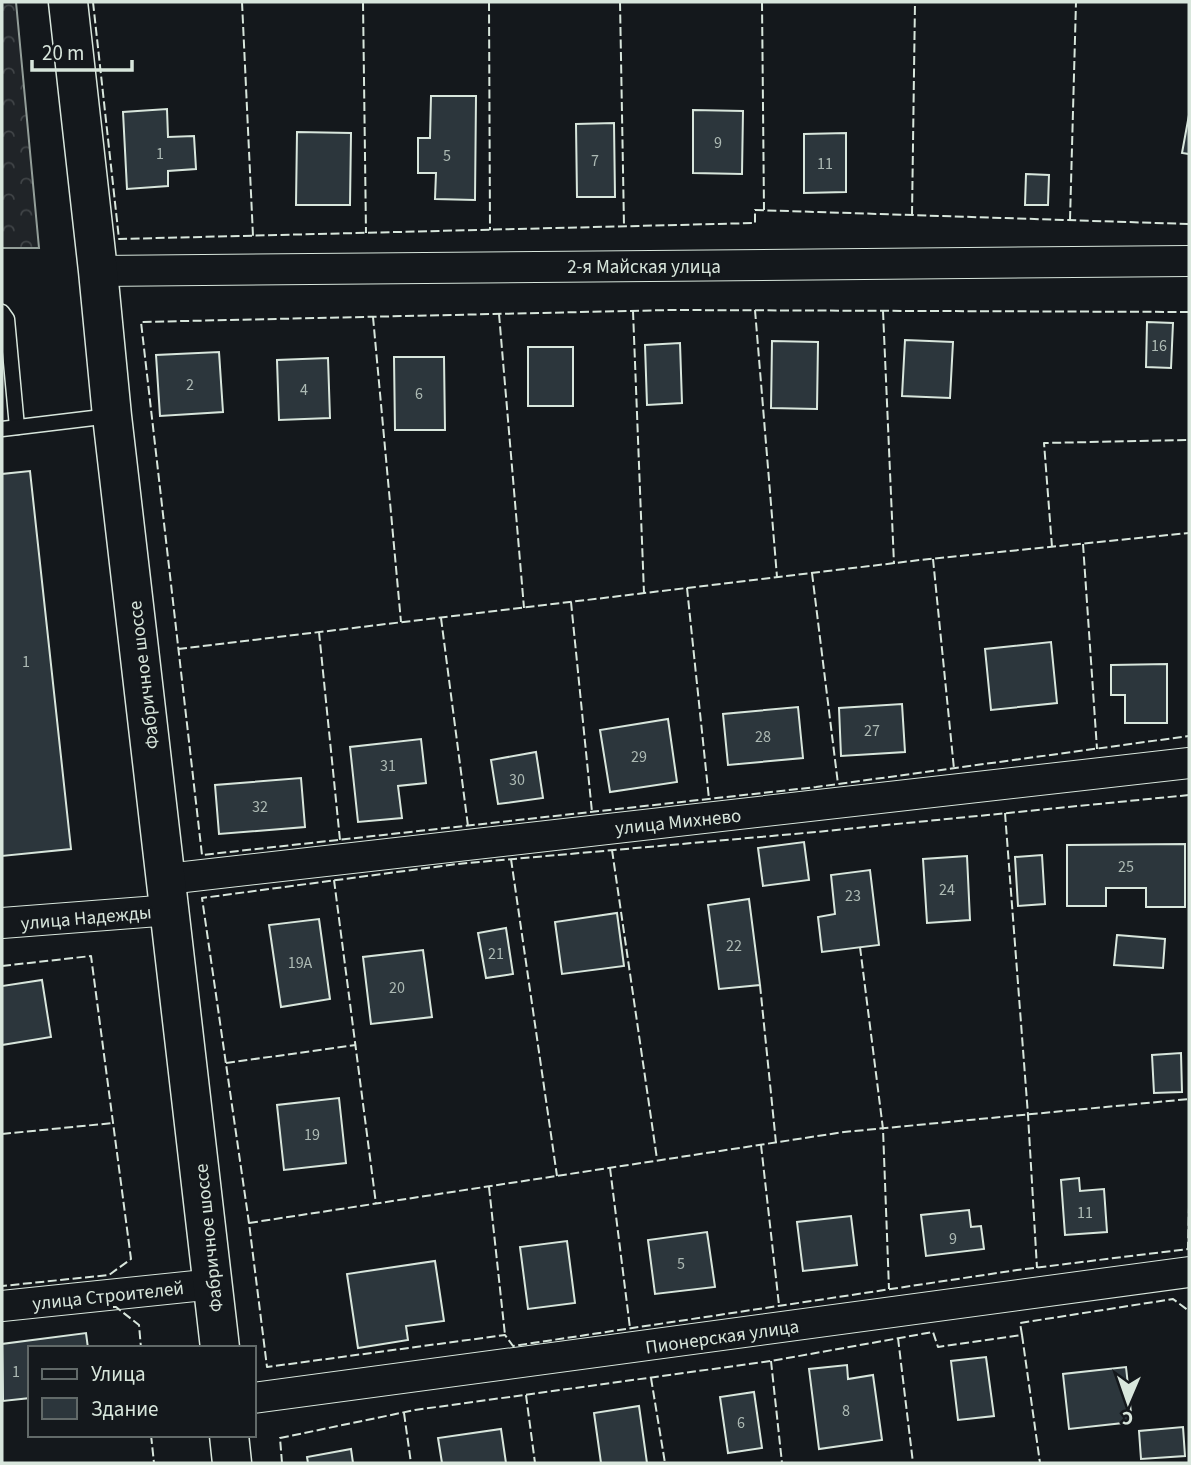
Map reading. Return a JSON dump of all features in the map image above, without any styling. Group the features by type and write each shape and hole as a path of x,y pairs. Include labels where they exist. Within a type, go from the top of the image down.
{"main road":[{"name":"Фабричное шоссе","path":"68,2 112,416 220,1346"},
{"path":"229,1437 232,1463"}],"street":[{"name":"2-я Майская улица","path":"98,271 1189,261"},
{"name":"улица Михнево","path":"169,895 1189,763"},
{"name":"улица Надежды","path":"2,923 169,895"},
{"name":"Пионерская улица","path":"256,1398 1189,1272"},
{"name":"улица Строителей","path":"2,1306 214,1284"}],"lane":[{"path":"2,312 7,319 17,427"},
{"path":"2,429 112,416"}],"green space":[{"path":"2,2 16,2 39,248 2,248"}],"building":[{"path":"431,96 476,96 475,200 435,199 436,173 418,173 418,138 430,138"},
{"path":"167,109 168,137 194,136 196,169 168,171 168,186 127,189 123,112"},
{"path":"693,110 743,111 742,174 693,173"},
{"path":"1189,115 1189,154 1182,153"},
{"path":"614,123 615,197 577,197 576,124"},
{"path":"297,132 351,133 350,205 296,205"},
{"path":"846,133 846,192 804,193 804,134"},
{"path":"1026,174 1049,175 1048,205 1025,205"},
{"path":"1147,322 1173,323 1171,368 1146,367"},
{"path":"905,340 953,342 950,398 902,396"},
{"path":"772,341 818,342 817,409 771,408"},
{"path":"680,343 682,403 647,405 645,345"},
{"path":"528,347 573,347 573,406 528,406"},
{"path":"219,352 223,412 160,416 156,355"},
{"path":"394,357 444,357 445,430 395,430"},
{"path":"328,358 330,418 279,420 277,360"},
{"path":"30,471 71,849 2,856 2,474"},
{"path":"1051,642 1057,703 991,710 985,649"},
{"path":"1167,664 1167,723 1125,723 1125,695 1111,695 1111,665"},
{"path":"902,704 905,752 841,756 839,708"},
{"path":"798,707 803,758 728,765 723,714"},
{"path":"668,719 677,782 610,792 600,730"},
{"path":"421,739 426,783 398,786 402,818 358,822 350,747"},
{"path":"536,752 543,798 498,804 491,760"},
{"path":"301,778 305,827 219,834 215,785"},
{"path":"804,842 809,880 763,886 758,848"},
{"path":"1185,844 1185,907 1146,907 1146,888 1106,888 1106,906 1067,906 1067,845"},
{"path":"1042,855 1045,904 1018,906 1015,857"},
{"path":"967,856 970,920 927,923 923,859"},
{"path":"870,870 879,945 822,952 818,917 835,914 831,875"},
{"path":"749,899 760,985 719,989 708,905"},
{"path":"617,913 624,966 562,974 555,922"},
{"path":"319,919 330,999 281,1007 269,925"},
{"path":"506,928 513,974 486,978 478,933"},
{"path":"1117,935 1165,939 1163,968 1114,965"},
{"path":"423,950 432,1017 371,1024 363,957"},
{"path":"42,980 51,1037 2,1045 2,986"},
{"path":"1181,1053 1182,1092 1154,1093 1152,1055"},
{"path":"339,1098 346,1163 284,1170 277,1105"},
{"path":"1079,1178 1080,1191 1104,1189 1107,1232 1065,1235 1061,1180"},
{"path":"969,1210 971,1227 981,1226 984,1249 926,1256 921,1215"},
{"path":"851,1216 857,1265 803,1271 797,1222"},
{"path":"707,1232 715,1287 655,1294 648,1240"},
{"path":"567,1241 575,1303 528,1309 520,1247"},
{"path":"435,1261 444,1321 406,1326 408,1340 358,1348 347,1274"},
{"path":"86,1333 88,1346 28,1346 28,1398 3,1401 2,1344"},
{"path":"986,1357 994,1416 958,1420 951,1361"},
{"path":"847,1365 848,1379 873,1375 882,1440 819,1449 809,1369"},
{"path":"1126,1367 1132,1422 1069,1429 1063,1374"},
{"path":"754,1392 762,1448 728,1453 720,1397"},
{"path":"639,1406 647,1463 601,1463 594,1413"},
{"path":"1183,1427 1185,1456 1141,1459 1139,1431"},
{"path":"501,1429 506,1463 442,1463 438,1438"},
{"path":"351,1449 353,1463 308,1463 307,1457"}],"fence":[{"path":"93,2 119,239 755,223 755,210 1189,224"},
{"path":"242,2 253,236"},
{"path":"363,2 366,233"},
{"path":"489,2 490,230"},
{"path":"620,2 624,226"},
{"path":"762,2 764,210"},
{"path":"912,215 915,2"},
{"path":"1070,220 1076,2"},
{"path":"1189,312 671,310 141,322 202,855 816,787 1189,736"},
{"path":"755,310 777,577"},
{"path":"633,311 644,593"},
{"path":"883,311 894,564"},
{"path":"499,314 524,608"},
{"path":"373,317 401,622"},
{"path":"1052,547 1044,443 1189,440"},
{"path":"178,649 920,560 1189,533"},
{"path":"1083,544 1097,749"},
{"path":"933,559 954,769"},
{"path":"812,573 838,784"},
{"path":"687,588 709,799"},
{"path":"571,602 592,812"},
{"path":"441,618 468,826"},
{"path":"319,632 340,840"},
{"path":"1189,795 457,864 202,898 267,1367 505,1335 513,1346 1017,1270 1188,1249 1189,1207"},
{"path":"1005,813 1037,1268"},
{"path":"612,850 657,1159"},
{"path":"511,859 557,1176"},
{"path":"334,880 376,1204"},
{"path":"860,947 883,1129 889,1289"},
{"path":"2,966 91,956 131,1259 109,1275 2,1286"},
{"path":"760,985 776,1143"},
{"path":"226,1063 356,1045"},
{"path":"249,1223 844,1132 1189,1099"},
{"path":"2,1134 113,1123"},
{"path":"761,1145 779,1305"},
{"path":"610,1168 630,1328"},
{"path":"489,1187 505,1335"},
{"path":"282,1463 280,1438 415,1410 771,1361 933,1332 938,1347 1022,1335 1020,1323 1173,1299 1189,1311"},
{"path":"113,1307 139,1325 141,1346"},
{"path":"1022,1335 1040,1463"},
{"path":"898,1338 913,1463"},
{"path":"771,1361 782,1463"},
{"path":"651,1378 665,1463"},
{"path":"526,1395 535,1463"},
{"path":"404,1413 411,1463"},
{"path":"151,1437 154,1463"}]}
